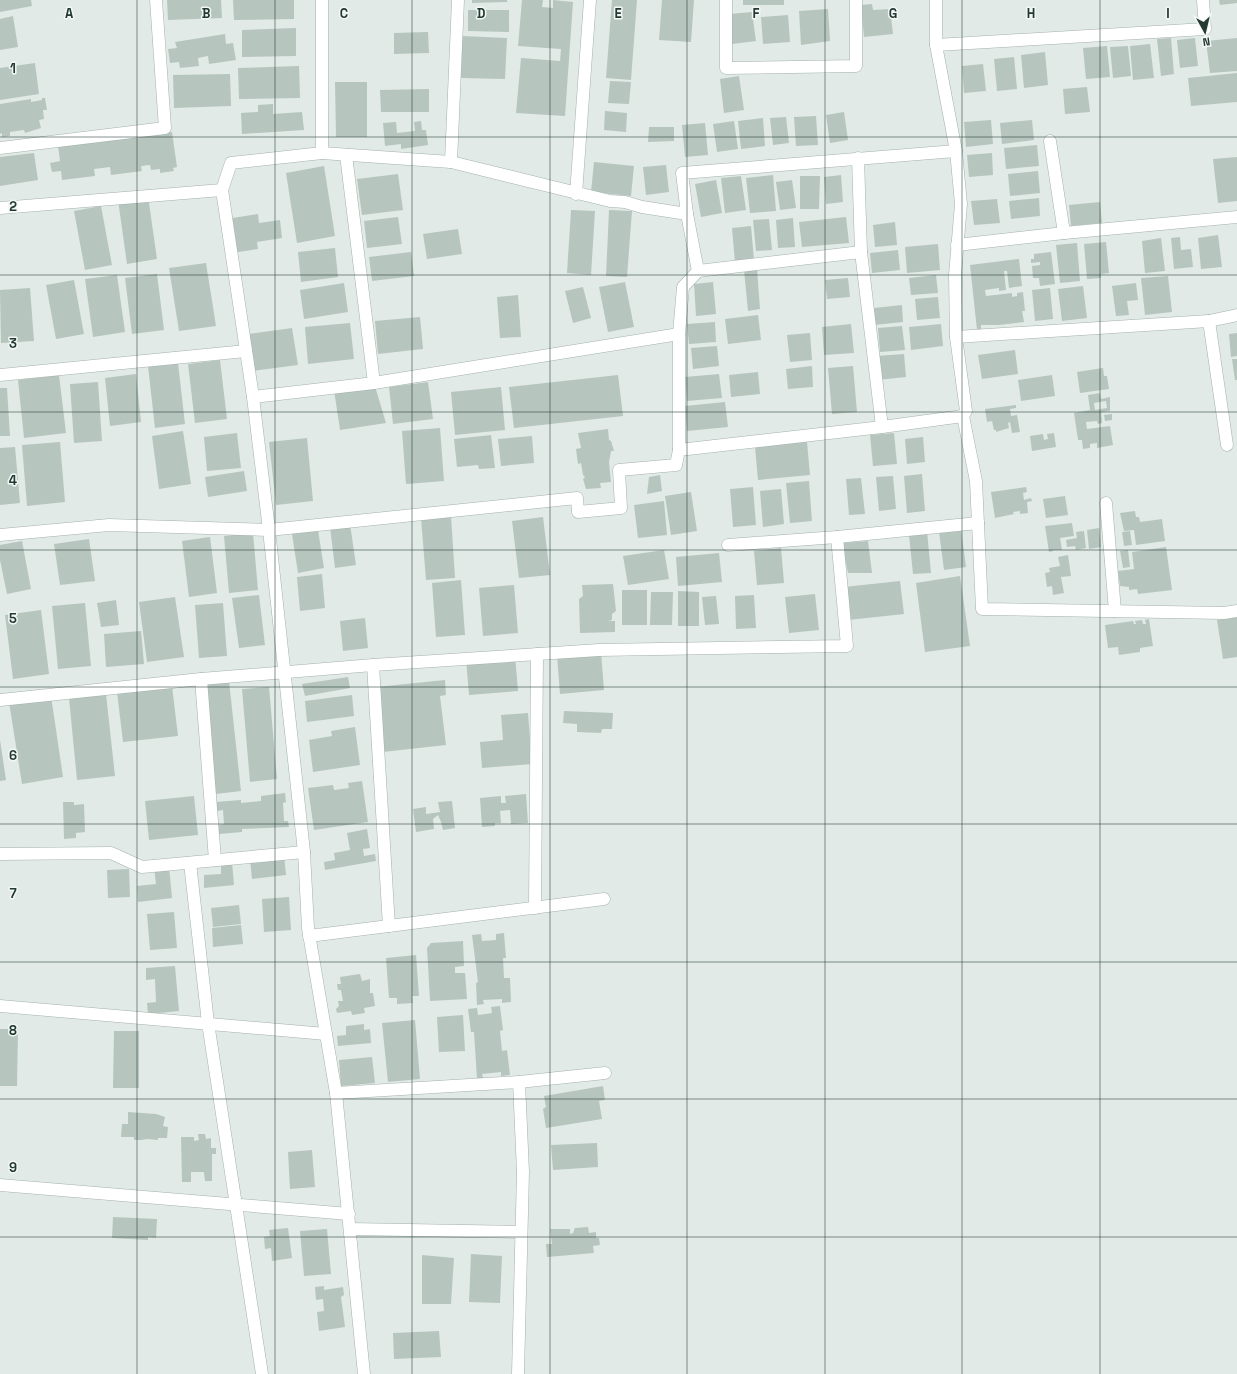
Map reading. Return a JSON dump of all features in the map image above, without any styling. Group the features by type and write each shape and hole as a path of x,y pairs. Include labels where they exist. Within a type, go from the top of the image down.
{"street":[{"path":"0,148 165,128 156,0"},
{"path":"322,0 322,153"},
{"path":"451,162 458,0"},
{"path":"576,194 590,0"},
{"path":"726,0 726,68 856,66 856,0"},
{"path":"936,0 936,45 956,151 961,204 955,275 956,337 966,411 963,416 976,481 982,609 1224,613 1237,611"},
{"path":"936,45 1205,29 1203,0"},
{"path":"1050,141 1064,233"},
{"path":"698,271 687,214 682,173 956,151"},
{"path":"364,1374 336,1093 309,936 304,852 270,530 253,397 222,190 231,162 322,153 451,162 576,194 687,214"},
{"path":"346,155 374,383"},
{"path":"858,158 861,252 882,428"},
{"path":"0,208 222,190"},
{"path":"958,245 1064,233 1237,217"},
{"path":"0,535 109,525 270,530 577,498 578,512 621,508 619,470 676,465 679,450 679,334 683,287 698,271 861,252"},
{"path":"956,337 1209,321 1237,315"},
{"path":"1209,321 1227,445"},
{"path":"253,397 374,383 679,334"},
{"path":"0,375 246,350"},
{"path":"679,450 882,428 963,416"},
{"path":"1106,503 1115,611"},
{"path":"728,545 837,537 978,523"},
{"path":"0,700 201,679 373,664 606,650 847,646 837,537"},
{"path":"535,908 536,654"},
{"path":"373,664 389,926"},
{"path":"201,679 215,860"},
{"path":"0,854 111,853 142,867 304,852"},
{"path":"190,863 208,1023 262,1374"},
{"path":"309,936 604,899"},
{"path":"0,1006 326,1034"},
{"path":"336,1093 519,1082 604,1073"},
{"path":"518,1374 520,1232 523,1172 519,1082"},
{"path":"0,1185 348,1214"},
{"path":"350,1229 520,1232"}],"building":[{"path":"0,0 31,0 32,6 0,12"},
{"path":"167,0 221,0 222,18 168,20"},
{"path":"233,0 294,0 294,19 234,20"},
{"path":"472,0 507,0 507,2 472,3"},
{"path":"522,0 543,0 542,7 553,8 553,0 573,2 565,116 516,113 521,58 560,61 561,49 518,46"},
{"path":"612,0 637,0 631,80 606,78"},
{"path":"662,0 694,0 691,42 659,40"},
{"path":"743,0 784,0 784,5 743,5"},
{"path":"1219,0 1237,0 1237,3 1220,5"},
{"path":"872,4 873,10 890,9 893,34 864,37 861,5"},
{"path":"828,9 830,41 801,45 799,11"},
{"path":"468,10 509,10 509,32 468,31"},
{"path":"752,12 756,41 732,44 729,14"},
{"path":"788,15 790,42 763,44 761,17"},
{"path":"13,16 18,47 0,50 0,19"},
{"path":"296,28 296,56 242,57 242,30"},
{"path":"428,32 429,53 394,54 394,33"},
{"path":"225,34 226,44 233,43 236,60 209,64 208,56 198,58 199,66 180,68 179,62 170,63 168,49 177,48 175,42"},
{"path":"462,36 507,38 505,79 461,78"},
{"path":"1171,38 1174,74 1161,76 1157,39"},
{"path":"1195,38 1198,66 1180,68 1177,40"},
{"path":"1237,38 1237,71 1210,73 1206,41"},
{"path":"1150,44 1154,78 1133,80 1130,46"},
{"path":"1107,46 1110,77 1086,79 1083,48"},
{"path":"1128,46 1131,76 1113,78 1110,47"},
{"path":"1045,52 1048,85 1024,88 1021,55"},
{"path":"1014,57 1017,89 997,91 994,59"},
{"path":"35,63 39,94 0,100 0,68"},
{"path":"983,64 986,91 964,93 962,66"},
{"path":"299,66 300,98 239,99 238,68"},
{"path":"1237,73 1237,102 1191,106 1188,78"},
{"path":"230,74 231,106 174,108 173,75"},
{"path":"739,76 744,110 724,113 720,79"},
{"path":"610,81 631,82 629,104 608,103"},
{"path":"335,82 367,82 367,137 336,137"},
{"path":"1087,87 1090,112 1065,114 1063,89"},
{"path":"429,89 429,112 381,112 380,90"},
{"path":"42,98 45,98 47,110 43,110 44,119 39,120 41,128 25,133 24,130 10,132 10,136 2,137 2,133 0,134 0,104 31,99 31,102 42,100"},
{"path":"273,104 273,114 302,112 304,130 242,134 241,113 258,112 258,105"},
{"path":"605,111 627,113 626,132 604,130"},
{"path":"844,112 848,140 830,143 826,115"},
{"path":"816,116 818,145 796,146 794,117"},
{"path":"786,117 789,143 773,145 770,118"},
{"path":"763,118 765,146 741,149 738,121"},
{"path":"991,120 993,144 966,147 964,122"},
{"path":"1032,120 1034,140 1002,144 1000,123"},
{"path":"421,121 422,130 426,130 428,145 401,149 401,144 385,146 383,123 396,122 397,133 415,131 414,122"},
{"path":"734,121 738,149 717,152 713,124"},
{"path":"705,123 708,155 685,157 682,125"},
{"path":"649,127 674,127 674,141 648,142"},
{"path":"172,132 177,167 173,168 174,171 160,173 160,169 151,170 150,165 141,166 142,171 111,175 110,167 94,169 95,176 62,180 61,171 52,172 50,163 60,161 58,146"},
{"path":"1037,145 1039,166 1006,169 1004,148"},
{"path":"34,153 38,180 0,186 0,157"},
{"path":"992,153 993,175 969,177 967,155"},
{"path":"1237,157 1237,201 1218,203 1213,159"},
{"path":"594,162 634,166 631,196 591,192"},
{"path":"666,165 669,192 646,195 643,167"},
{"path":"324,166 335,236 297,243 286,173"},
{"path":"1038,171 1040,193 1010,196 1008,174"},
{"path":"398,174 403,210 362,215 357,179"},
{"path":"773,175 776,211 750,213 746,178"},
{"path":"841,175 843,202 826,204 824,177"},
{"path":"741,176 746,210 725,213 721,178"},
{"path":"800,176 820,176 819,209 800,209"},
{"path":"716,180 722,213 701,217 695,184"},
{"path":"792,180 796,208 780,210 776,182"},
{"path":"148,196 157,259 127,264 118,200"},
{"path":"1039,198 1040,216 1011,219 1009,201"},
{"path":"997,199 1000,223 974,225 971,201"},
{"path":"1100,202 1102,223 1071,226 1069,205"},
{"path":"101,206 112,265 85,270 74,211"},
{"path":"571,210 595,211 591,275 567,273"},
{"path":"609,210 632,211 627,277 606,276"},
{"path":"258,214 259,223 280,220 282,238 257,242 258,249 232,253 227,219"},
{"path":"398,217 402,244 367,248 364,221"},
{"path":"846,217 849,243 802,247 799,222"},
{"path":"793,218 795,247 778,248 776,220"},
{"path":"769,219 772,250 756,251 753,220"},
{"path":"895,222 897,245 875,247 873,225"},
{"path":"751,226 754,260 735,262 732,228"},
{"path":"458,229 462,254 427,259 423,234"},
{"path":"1218,235 1222,267 1201,269 1198,238"},
{"path":"1180,237 1181,250 1191,249 1193,267 1174,269 1171,238"},
{"path":"1161,238 1165,271 1145,273 1142,241"},
{"path":"1106,242 1109,273 1101,274 1101,278 1087,279 1084,244"},
{"path":"1077,243 1080,281 1060,283 1056,245"},
{"path":"938,244 940,270 907,273 905,247"},
{"path":"335,248 338,277 301,282 298,252"},
{"path":"898,250 900,270 872,273 870,253"},
{"path":"411,252 414,276 372,281 369,257"},
{"path":"1051,252 1055,284 1040,286 1039,278 1033,278 1032,266 1040,265 1040,262 1031,263 1031,259 1034,259 1034,254"},
{"path":"1019,259 1022,286 1009,288 1007,271 1004,271 1006,290 999,291 999,288 985,290 986,296 1012,293 1012,297 1017,296 1017,293 1023,292 1025,311 1022,311 1024,322 999,325 981,325 981,330 977,330 970,265"},
{"path":"206,263 216,326 179,331 169,268"},
{"path":"757,269 760,309 748,311 744,270"},
{"path":"157,274 164,330 132,334 125,278"},
{"path":"117,275 125,332 93,337 85,279"},
{"path":"936,275 938,293 911,295 909,278"},
{"path":"1168,276 1172,312 1145,315 1141,278"},
{"path":"848,278 850,297 827,299 825,280"},
{"path":"74,280 84,334 56,339 46,285"},
{"path":"625,282 634,327 608,332 599,287"},
{"path":"713,282 716,314 696,316 694,284"},
{"path":"344,283 348,312 304,319 300,290"},
{"path":"1136,283 1138,300 1127,301 1129,315 1116,316 1112,286"},
{"path":"1083,286 1087,318 1062,321 1058,289"},
{"path":"583,287 591,318 573,323 565,291"},
{"path":"30,288 34,341 1,343 0,290"},
{"path":"1050,288 1053,319 1035,321 1032,290"},
{"path":"518,295 521,337 500,338 497,297"},
{"path":"938,297 940,318 917,320 915,299"},
{"path":"902,305 903,322 875,325 874,308"},
{"path":"758,315 761,340 728,344 725,319"},
{"path":"420,317 423,349 378,354 375,321"},
{"path":"715,322 716,342 689,344 687,324"},
{"path":"350,323 354,359 308,364 305,327"},
{"path":"851,324 854,353 824,355 822,327"},
{"path":"941,324 943,346 911,350 909,327"},
{"path":"902,326 905,350 880,352 878,328"},
{"path":"292,328 298,365 253,371 248,334"},
{"path":"810,333 812,360 790,362 787,335"},
{"path":"1237,333 1237,356 1231,357 1229,334"},
{"path":"717,346 719,366 693,369 691,348"},
{"path":"1015,350 1018,374 982,379 978,355"},
{"path":"904,354 906,377 878,380 876,356"},
{"path":"1232,359 1237,359 1237,380 1235,380"},
{"path":"220,360 227,419 195,423 188,364"},
{"path":"178,363 185,424 155,428 148,366"},
{"path":"812,366 813,387 788,389 786,369"},
{"path":"853,366 857,412 832,414 828,368"},
{"path":"1103,368 1104,376 1107,376 1109,389 1080,393 1077,372"},
{"path":"758,372 760,394 731,397 729,375"},
{"path":"136,374 141,422 110,426 105,378"},
{"path":"719,374 722,398 687,401 685,377"},
{"path":"59,375 66,433 24,438 18,380"},
{"path":"618,375 623,416 514,428 509,387"},
{"path":"1052,375 1055,396 1021,401 1018,380"},
{"path":"98,382 102,441 74,443 70,384"},
{"path":"428,382 433,419 393,424 389,387"},
{"path":"374,383 386,423 340,430 334,390"},
{"path":"501,387 505,430 455,435 451,392"},
{"path":"0,388 7,388 10,436 0,436"},
{"path":"1100,393 1101,399 1110,397 1110,411 1101,412 1102,423 1098,424 1097,421 1086,422 1087,429 1110,426 1113,445 1097,448 1097,443 1090,444 1090,448 1083,449 1082,440 1078,440 1074,413 1090,410 1088,395","holes":["1106,401 1107,408 1095,410 1094,403"]},
{"path":"725,402 728,427 687,431 685,406"},
{"path":"1016,405 1016,408 1010,409 1011,416 1017,415 1020,432 1012,433 1010,422 1008,423 1009,428 996,432 992,421 987,422 985,409"},
{"path":"1112,414 1112,420 1105,421 1104,415"},
{"path":"440,428 444,481 406,484 402,431"},
{"path":"608,429 609,440 611,441 614,451 611,451 609,462 611,482 600,483 601,488 586,489 583,479 585,477 583,475 581,463 578,464 576,449 581,448 578,433"},
{"path":"183,431 191,484 159,489 152,436"},
{"path":"237,433 241,468 207,471 204,437"},
{"path":"894,433 897,464 873,466 870,435"},
{"path":"1054,433 1056,447 1032,451 1030,436 1043,434 1044,440 1048,439 1047,434"},
{"path":"491,435 495,468 479,469 478,465 457,467 454,439"},
{"path":"532,436 534,463 501,466 498,439"},
{"path":"923,437 925,462 907,464 905,439"},
{"path":"307,438 313,501 276,505 269,442"},
{"path":"60,442 65,502 27,506 22,445"},
{"path":"807,442 810,475 758,480 755,447"},
{"path":"15,447 20,503 0,505 0,448"},
{"path":"244,471 247,491 208,497 205,477"},
{"path":"922,474 925,511 907,513 904,476"},
{"path":"660,475 662,491 647,494 649,477"},
{"path":"893,476 896,509 879,511 876,477"},
{"path":"861,478 865,514 849,515 846,479"},
{"path":"809,481 812,521 790,523 786,483"},
{"path":"753,487 756,525 733,527 730,489"},
{"path":"1026,487 1027,492 1023,493 1024,500 1031,498 1032,501 1027,502 1028,513 1020,514 1020,511 1013,512 1014,514 995,518 991,492"},
{"path":"781,489 784,524 763,527 760,491"},
{"path":"691,492 697,531 671,535 665,496"},
{"path":"1065,496 1068,515 1046,518 1043,499"},
{"path":"664,501 667,535 638,538 634,505"},
{"path":"1135,511 1136,517 1139,517 1140,522 1162,519 1165,541 1136,545 1134,530 1124,531 1120,513"},
{"path":"451,516 455,578 426,580 421,518"},
{"path":"543,517 550,575 519,578 512,521"},
{"path":"1072,523 1074,536 1060,538 1062,550 1053,550 1049,552 1045,526"},
{"path":"350,524 356,565 335,568 330,527"},
{"path":"1099,528 1101,547 1089,549 1087,530"},
{"path":"961,529 966,567 944,570 939,532"},
{"path":"318,530 324,568 298,573 292,534"},
{"path":"927,531 931,573 913,574 909,535"},
{"path":"1084,531 1086,548 1076,550 1075,546 1067,547 1066,540 1077,538 1076,532"},
{"path":"1130,531 1132,545 1124,546 1122,532"},
{"path":"253,533 258,590 229,593 224,536"},
{"path":"210,537 217,593 189,597 182,541"},
{"path":"89,539 95,581 60,585 54,544"},
{"path":"22,541 31,589 7,594 0,560 0,545"},
{"path":"868,541 872,573 848,573 842,543"},
{"path":"1166,547 1172,590 1138,594 1137,589 1129,590 1129,587 1120,586 1118,571 1134,569 1132,552"},
{"path":"781,548 784,583 757,585 754,551"},
{"path":"664,550 669,579 628,585 623,556"},
{"path":"1128,550 1130,567 1123,568 1120,551"},
{"path":"719,553 722,582 678,586 676,557"},
{"path":"1068,555 1071,576 1061,577 1064,593 1053,595 1052,586 1047,587 1045,573 1050,572 1049,568 1060,566 1058,557"},
{"path":"322,574 325,608 300,611 297,577"},
{"path":"960,576 970,646 925,652 916,583"},
{"path":"461,580 465,635 436,637 432,583"},
{"path":"900,581 904,614 848,620 844,587"},
{"path":"613,584 616,611 612,614 612,620 608,621 615,621 615,632 580,633 579,599 583,596 582,585"},
{"path":"514,585 518,633 483,636 479,588"},
{"path":"622,590 647,590 647,625 622,625"},
{"path":"678,591 699,592 699,626 678,626"},
{"path":"651,592 673,592 672,625 650,625"},
{"path":"815,594 819,630 789,633 785,597"},
{"path":"259,595 265,645 239,648 232,598"},
{"path":"754,595 756,628 736,629 735,596"},
{"path":"716,596 719,624 705,625 702,597"},
{"path":"175,597 184,657 147,662 139,602"},
{"path":"116,600 119,625 101,627 97,603"},
{"path":"85,603 91,666 58,669 52,606"},
{"path":"223,603 227,656 199,658 195,605"},
{"path":"41,610 49,674 13,679 5,615"},
{"path":"1237,617 1237,657 1223,659 1217,620"},
{"path":"365,618 368,648 343,651 340,621"},
{"path":"1149,619 1153,646 1140,648 1140,652 1119,655 1118,647 1108,648 1105,625 1133,621 1134,624 1136,624 1135,621 1142,620 1143,624 1146,624 1145,620"},
{"path":"141,631 144,664 106,667 104,634"},
{"path":"601,652 604,690 560,694 557,656"},
{"path":"515,655 518,691 469,695 466,659"},
{"path":"348,677 350,688 305,696 302,684"},
{"path":"445,680 446,695 440,696 446,745 383,752 376,687"},
{"path":"229,681 241,791 216,794 204,683"},
{"path":"172,686 178,736 123,742 117,692"},
{"path":"269,687 277,779 250,782 242,689"},
{"path":"106,694 115,776 77,780 69,698"},
{"path":"352,695 354,716 307,722 305,701"},
{"path":"51,696 63,777 22,784 9,702"},
{"path":"564,711 613,713 612,729 602,729 601,733 577,732 577,724 563,723"},
{"path":"528,713 532,764 482,768 480,742 503,740 501,715"},
{"path":"355,727 360,765 313,772 309,740 332,736 331,731"},
{"path":"0,740 6,780 0,781"},
{"path":"362,781 368,822 314,830 308,788 333,785 334,790 349,788 348,783"},
{"path":"285,793 286,802 283,803 284,821 288,821 289,827 242,829 242,832 219,834 218,825 224,824 223,810 217,811 216,802 241,800 241,803 261,801 261,796"},
{"path":"526,794 528,823 511,824 510,810 500,811 501,823 495,823 495,826 482,827 480,798 501,796 501,803 506,803 505,796"},
{"path":"194,796 198,835 149,840 145,801"},
{"path":"452,801 455,828 443,830 438,815 433,819 434,829 416,832 413,809 426,807 426,814 440,812 438,802"},
{"path":"63,802 74,802 74,805 84,804 85,832 76,833 76,838 64,839"},
{"path":"367,829 370,848 363,849 364,856 375,854 376,861 325,870 324,862 335,860 334,853 350,850 347,833"},
{"path":"284,855 286,875 252,879 250,859"},
{"path":"232,862 234,885 204,888 204,875 221,874 221,863"},
{"path":"169,866 172,898 138,902 137,886 156,884 154,867"},
{"path":"129,869 130,897 108,898 107,870"},
{"path":"289,897 291,930 264,932 262,899"},
{"path":"239,905 241,924 213,927 211,908"},
{"path":"174,912 177,948 150,950 147,914"},
{"path":"241,925 243,944 213,947 212,928"},
{"path":"504,933 506,958 503,958 504,978 510,978 511,1002 502,1003 502,999 483,1000 484,1004 477,1005 476,983 478,982 472,935 481,934 482,941 496,940 496,934"},
{"path":"463,941 464,966 455,967 455,973 465,973 467,999 430,1001 427,948 431,943"},
{"path":"416,955 419,996 412,996 413,1003 397,1004 397,998 389,998 386,958"},
{"path":"175,966 179,1011 148,1014 147,1003 156,1002 155,979 146,980 146,968"},
{"path":"360,974 362,981 370,979 370,993 373,993 375,1006 364,1008 365,1013 352,1015 351,1011 337,1013 336,1009 339,1006 338,1001 343,1001 341,990 338,990 337,984 341,984 340,977"},
{"path":"500,1006 503,1030 500,1031 502,1051 507,1050 510,1075 501,1076 501,1072 482,1074 483,1078 477,1079 474,1032 471,1032 468,1009 477,1008 478,1015 492,1013 491,1007"},
{"path":"463,1015 465,1051 439,1052 437,1017"},
{"path":"415,1020 420,1079 388,1082 382,1023"},
{"path":"364,1024 364,1030 370,1029 371,1043 338,1046 337,1036 346,1035 346,1026"},
{"path":"0,1029 18,1029 17,1086 0,1086"},
{"path":"114,1031 139,1031 139,1088 113,1088"},
{"path":"372,1057 375,1083 341,1086 339,1060"},
{"path":"603,1086 605,1100 599,1101 602,1119 546,1128 543,1109 546,1107 544,1096"},
{"path":"128,1112 156,1114 165,1117 163,1126 168,1127 167,1138 158,1138 158,1140 134,1140 134,1137 121,1137 122,1124 128,1124"},
{"path":"198,1134 205,1134 206,1139 211,1138 211,1148 216,1148 216,1154 212,1154 212,1181 205,1181 204,1172 191,1172 191,1182 182,1182 181,1137 194,1137 194,1141 199,1140"},
{"path":"597,1143 598,1167 553,1170 551,1145"},
{"path":"312,1150 315,1187 290,1189 288,1152"},
{"path":"113,1217 157,1219 156,1238 148,1237 148,1240 112,1238"},
{"path":"588,1227 589,1233 596,1232 596,1238 599,1238 600,1245 593,1246 594,1253 547,1257 546,1244 552,1244 550,1229 570,1229 570,1234 573,1233 575,1228"},
{"path":"288,1228 292,1258 272,1261 271,1248 265,1249 264,1237 270,1236 269,1230"},
{"path":"327,1229 331,1274 304,1276 300,1231"},
{"path":"471,1254 502,1256 500,1303 469,1302"},
{"path":"422,1255 454,1258 451,1304 422,1304"},
{"path":"324,1286 324,1290 343,1287 344,1295 341,1297 345,1327 319,1331 317,1312 324,1311 323,1299 316,1300 315,1287"},
{"path":"439,1331 441,1357 394,1359 393,1333"}]}
